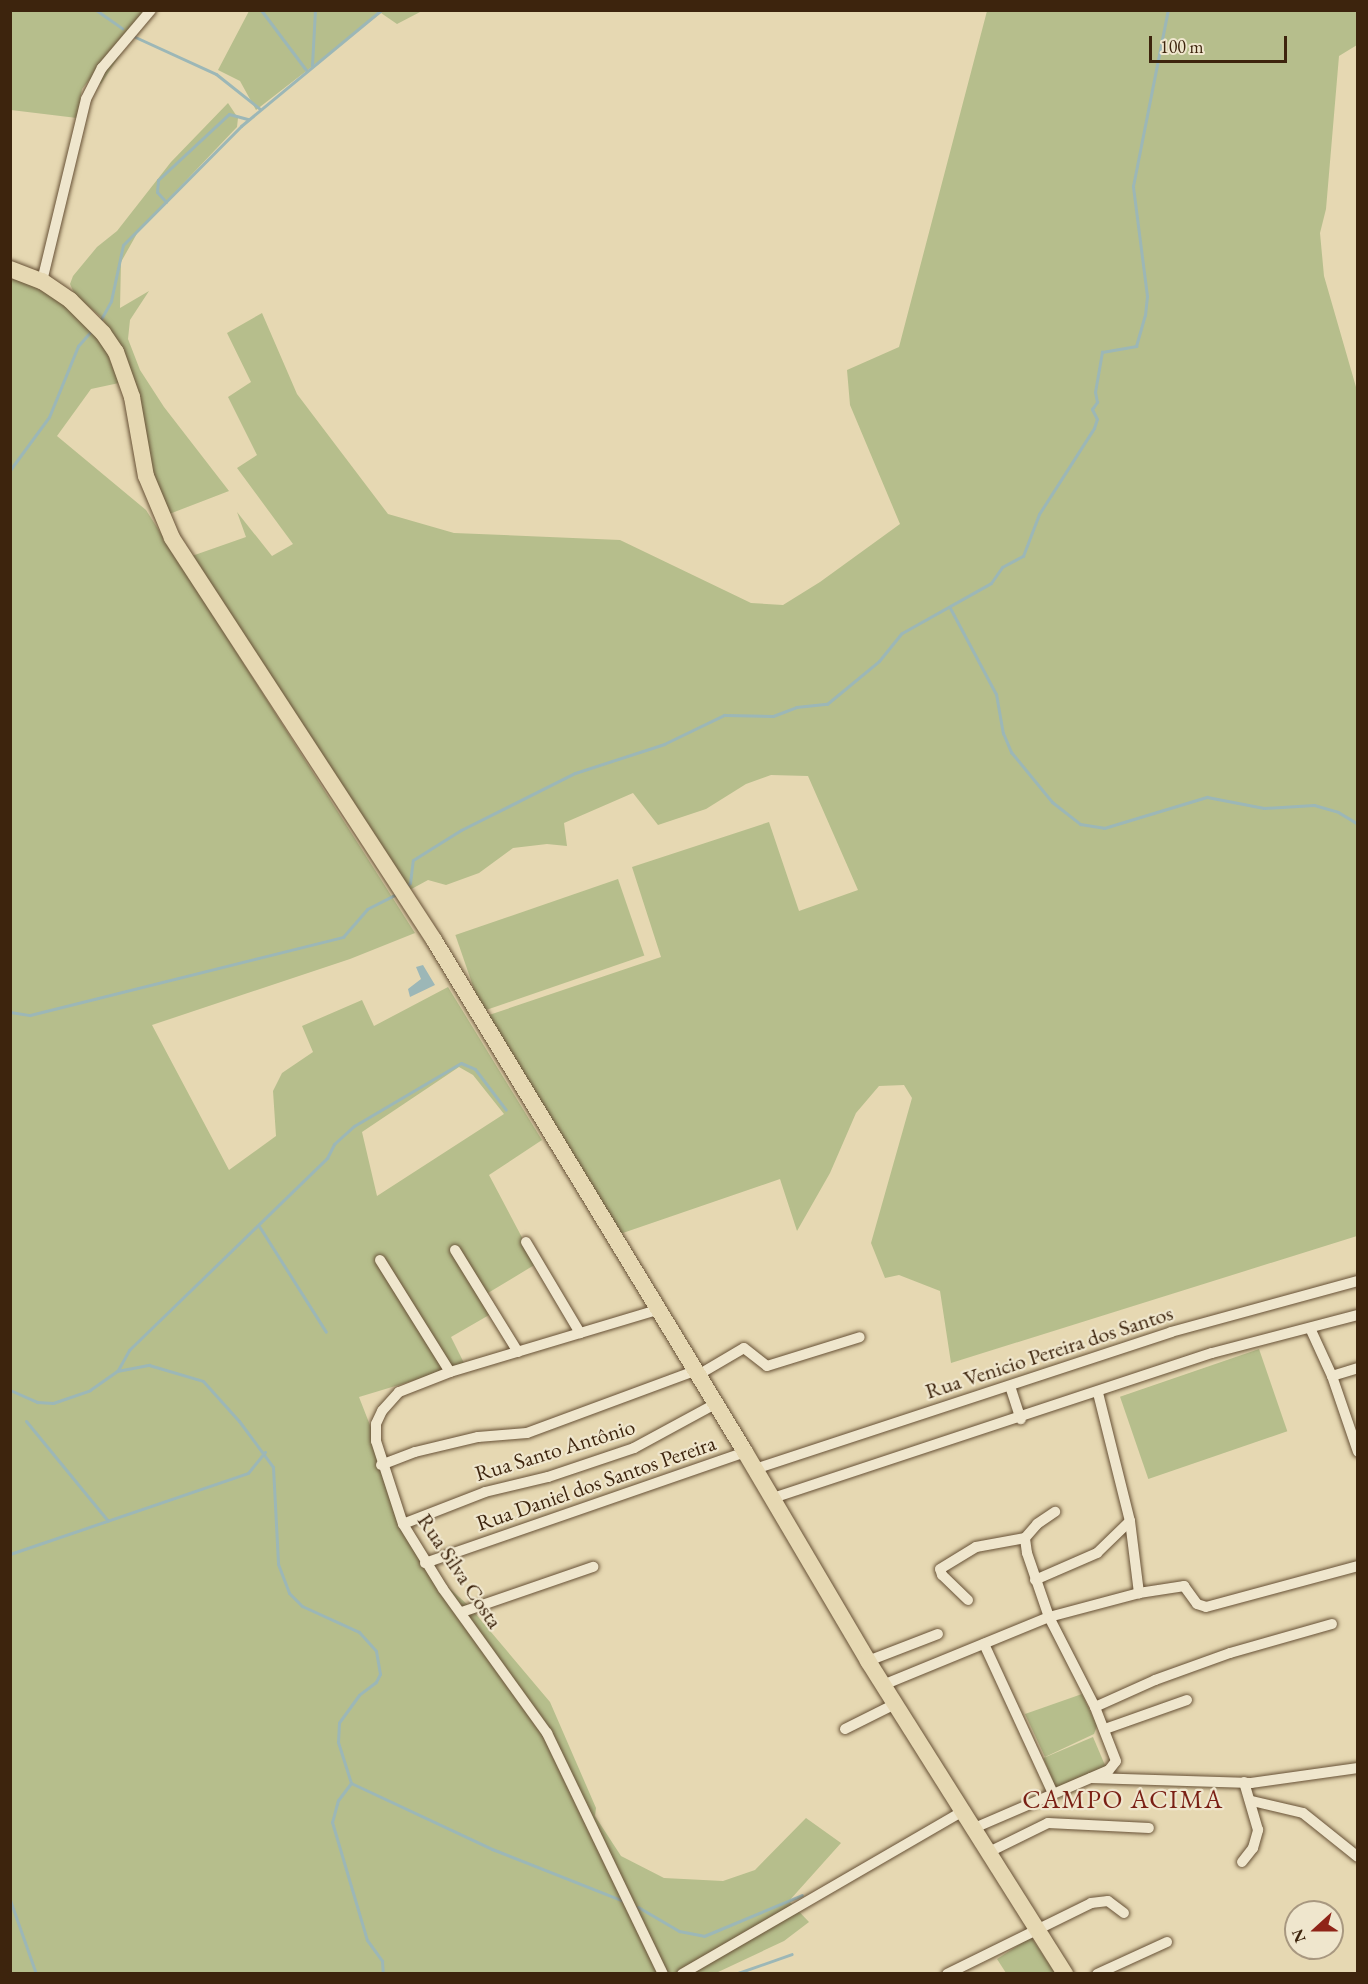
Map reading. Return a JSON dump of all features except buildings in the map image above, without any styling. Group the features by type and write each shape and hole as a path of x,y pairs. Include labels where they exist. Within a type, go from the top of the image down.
{"main road":[{"path":"10,269 42,281 86,314 116,352 132,397 146,476 172,538 434,940 657,1310 746,1452 868,1661 1035,1930 1065,1974"}],"street":[{"path":"42,281 86,99 102,68 152,10"},
{"path":"526,1242 580,1333"},
{"path":"455,1250 518,1352"},
{"path":"380,1260 450,1372"},
{"name":"Rua Venicio Pereira dos Santos","path":"755,1469 1171,1332 1358,1281"},
{"name":"Rua Silva Costa","path":"657,1310 450,1372 399,1392 389,1400 376,1424 381,1465 403,1524 425,1563 547,1733 663,1974"},
{"path":"772,1498 1021,1419 1212,1353 1358,1315"},
{"path":"1310,1328 1332,1376 1358,1452"},
{"path":"381,1465 415,1452 478,1437 527,1433 697,1373 744,1348 767,1366 860,1337"},
{"path":"1332,1376 1358,1368"},
{"path":"1010,1386 1021,1419"},
{"path":"1098,1393 1130,1521 1139,1593"},
{"name":"Rua Santo Antônio","path":"403,1524 485,1492 548,1477 634,1448 715,1404"},
{"name":"Rua Daniel dos Santos Pereira","path":"425,1563 746,1452"},
{"path":"968,1600 942,1575 940,1569 976,1547 1025,1538 1037,1524 1055,1512"},
{"path":"1035,1580 1096,1553 1130,1521"},
{"path":"972,1829 1052,1791 1109,1770 1116,1761 1095,1707 1049,1617 1035,1580 1025,1538"},
{"path":"883,1685 1049,1617 1139,1593 1184,1586 1197,1604 1206,1607 1358,1566"},
{"path":"462,1612 593,1567"},
{"path":"1095,1707 1155,1680 1230,1653 1332,1624"},
{"path":"868,1661 938,1634"},
{"path":"984,1644 1052,1791"},
{"path":"1105,1729 1187,1700"},
{"path":"845,1729 895,1704"},
{"path":"1088,1778 1244,1782 1358,1768"},
{"path":"1242,1862 1257,1839 1252,1801 1244,1782"},
{"path":"1252,1801 1303,1814 1358,1857"},
{"path":"682,1974 962,1812"},
{"path":"987,1853 1048,1823 1149,1828"},
{"path":"947,1974 1099,1900 1125,1913"},
{"path":"1097,1974 1167,1942"}],"green space":[{"path":"10,11 149,11 101,84 90,79 82,89 77,118 11,110"},
{"path":"249,11 422,11 397,24 381,13 256,110 240,81 218,70"},
{"path":"987,11 1357,11 1357,45 1339,56 1326,209 1320,233 1324,276 1358,394 1357,1236 951,1363 940,1291 899,1275 885,1278 871,1243 912,1098 904,1085 879,1086 856,1113 830,1173 797,1231 780,1179 617,1235 483,1017 661,957 632,867 769,822 799,911 858,890 808,776 771,775 746,784 706,809 658,825 633,793 564,823 567,846 547,844 513,848 479,873 446,885 428,880 406,892 189,557 246,537 237,512 272,556 293,544 237,468 257,455 228,397 251,382 227,333 262,313 297,394 388,514 454,533 620,540 751,603 783,605 820,582 900,524 850,405 847,370 899,347"},
{"path":"228,103 238,118 237,127 139,230 121,262 120,308 149,291 130,320 128,339 140,370 164,407 229,491 164,516 120,346 101,317 75,295 70,284 73,276 97,247 117,231 171,162"},
{"path":"11,279 25,282 59,300 91,326 107,353 119,383 91,389 57,436 146,510 415,933 350,959 152,1025 229,1170 276,1136 273,1091 282,1073 313,1052 302,1026 362,1000 374,1026 448,987 542,1140 489,1175 536,1264 488,1293 496,1311 451,1337 465,1365 359,1397 428,1574 438,1578 469,1606 550,1702 596,1808 595,1816 621,1856 664,1878 723,1881 755,1870 806,1818 841,1843 789,1901 809,1922 784,1941 716,1973 11,1973","holes":["459,1067 473,1075 504,1114 377,1196 362,1132"]},
{"path":"618,879 644,956 482,1012 455,935"},
{"path":"1259,1349 1287,1431 1148,1479 1120,1397"},
{"path":"1082,1694 1097,1726 1094,1734 1045,1757 1025,1714"},
{"path":"1093,1737 1106,1768 1057,1789 1043,1758"},
{"path":"1031,1937 1055,1973 1006,1973 997,1959"}],"water":[{"path":"423,965 435,985 410,997 408,989 421,979 416,967"}],"waterway":[{"path":"96,10 122,28"},
{"path":"261,10 306,70"},
{"path":"312,65 315,10"},
{"path":"100,321 111,301 123,245 241,126 381,10"},
{"path":"405,888 410,883 413,860 461,830 575,773 664,744 724,715 773,716 796,707 827,704 879,661 902,633 991,583 1002,567 1023,556 1039,514 1094,428 1097,419 1092,409 1097,402 1095,392 1102,352 1136,346 1145,315 1147,296 1133,186 1168,10"},
{"path":"133,36 216,74 260,109"},
{"path":"166,202 157,192 158,180 229,114 248,119"},
{"path":"10,470 49,417 78,346 92,330"},
{"path":"950,608 996,694 1003,733 1011,752 1052,802 1080,824 1104,828 1207,797 1264,808 1314,805 1338,812 1358,824"},
{"path":"10,1012 30,1015 343,937 367,909 397,894"},
{"path":"118,1370 129,1350 327,1158 334,1144 354,1126 461,1063 475,1069 506,1110"},
{"path":"259,1226 326,1332"},
{"path":"10,1390 37,1402 53,1403 90,1390 117,1371 149,1365 203,1381 239,1421 273,1467 278,1564 289,1593 302,1606 359,1632 376,1651 380,1674 376,1682 359,1695 339,1723 338,1742 351,1783"},
{"path":"26,1421 108,1521"},
{"path":"10,1554 248,1473 265,1452"},
{"path":"351,1783 492,1849 621,1900"},
{"path":"351,1783 338,1800 332,1822 367,1940 382,1961 383,1974"},
{"path":"638,1907 679,1931 704,1936 802,1895"},
{"path":"10,1900 36,1974"},
{"path":"735,1974 792,1954"}],"district":[{"name":"CAMPO ACIMA","path":"1123,1800"}]}
